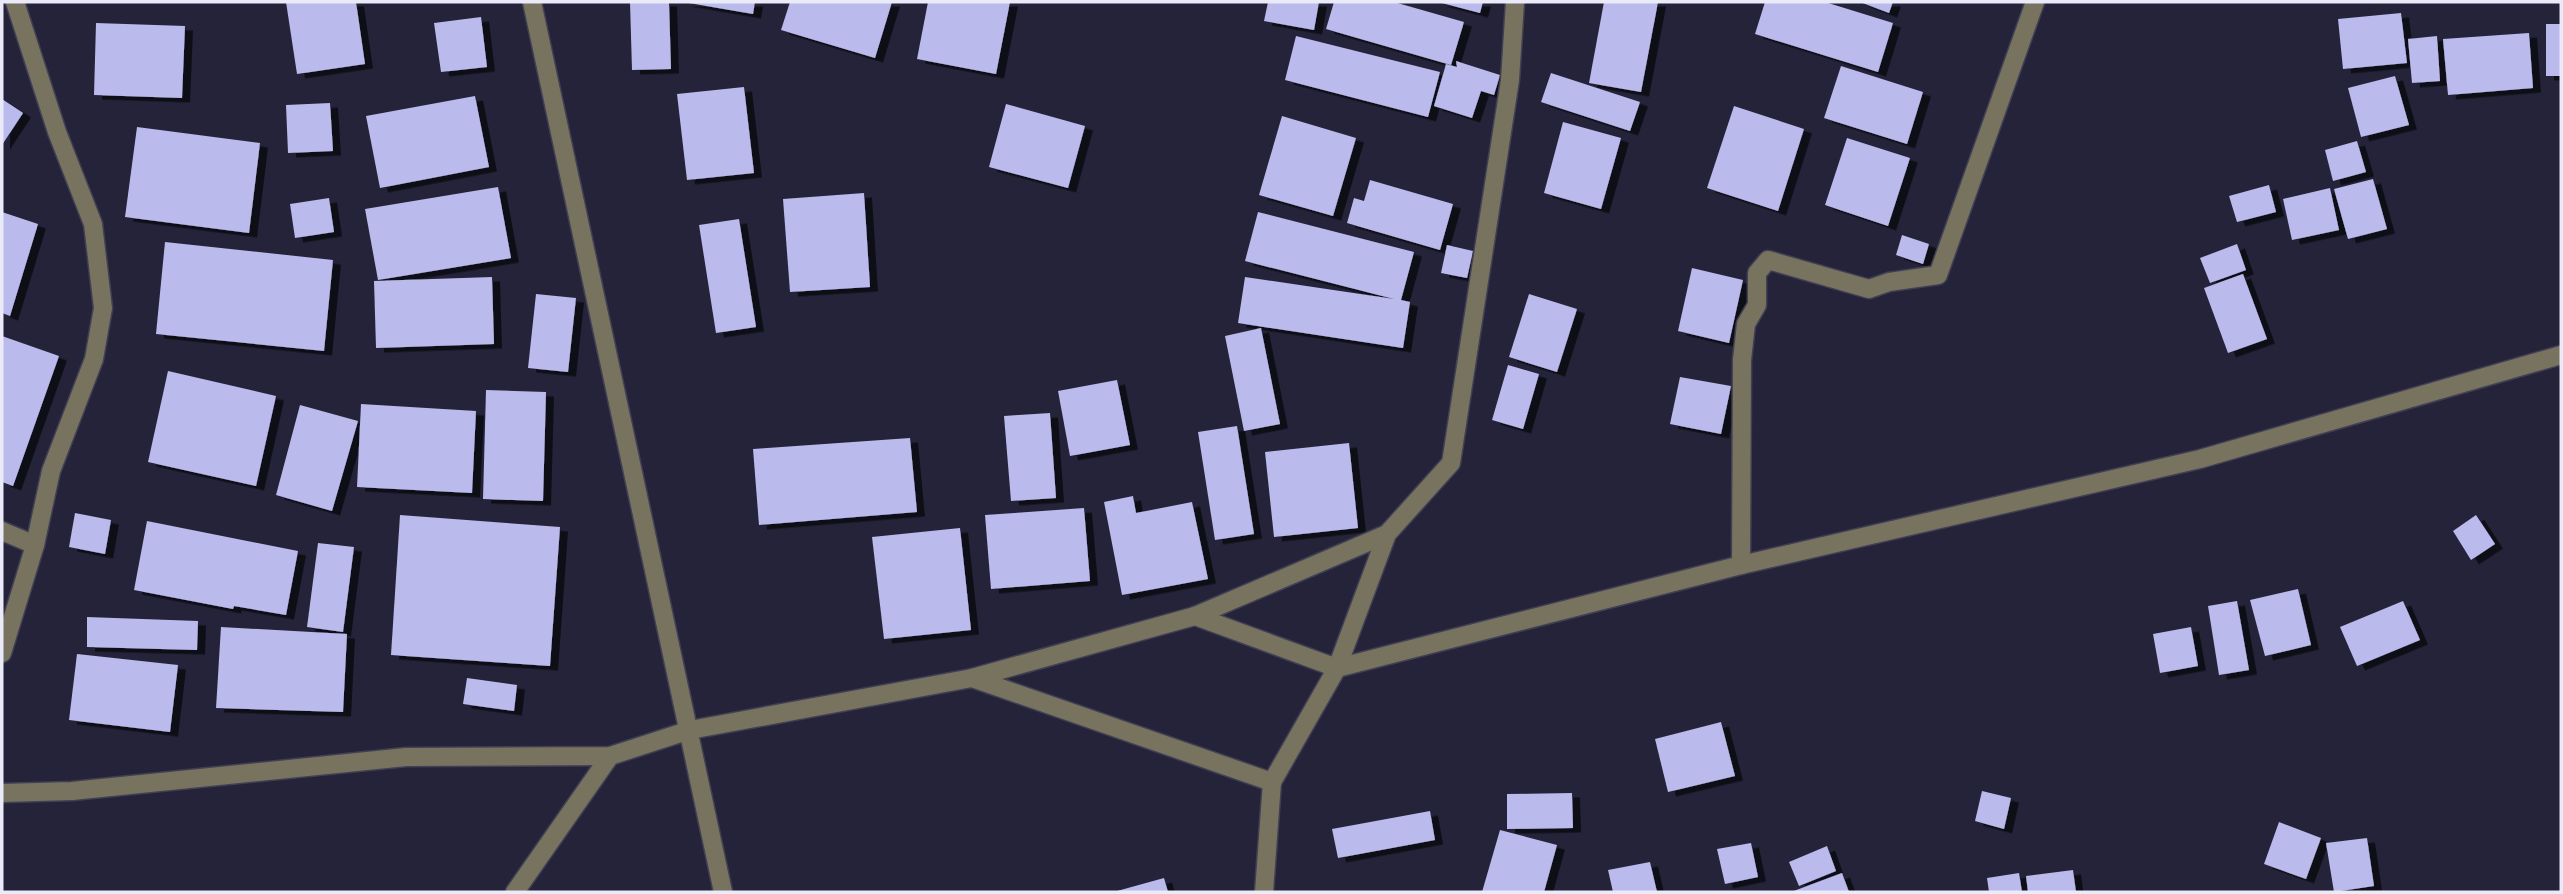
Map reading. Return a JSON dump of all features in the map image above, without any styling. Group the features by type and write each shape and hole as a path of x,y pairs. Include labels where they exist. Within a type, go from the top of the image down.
{"street":[{"path":"2,653 35,545 51,471 94,359 103,308 93,224 57,132 15,2"},
{"path":"532,2 723,892"},
{"path":"1264,892 1272,782 1337,668 1387,534 1451,463 1510,80 1515,2"},
{"path":"1741,565 1742,360 1746,324 1757,305 1757,273 1768,260 1869,289 1889,282 1938,275 2035,2"},
{"path":"1195,616 1337,668 1741,565 2200,459 2561,355"},
{"path":"2,531 35,545"},
{"path":"2,793 72,791 406,757 610,756 690,730 972,678 1195,616 1387,534"},
{"path":"972,678 1272,782"},
{"path":"516,892 610,756"}],"building":[{"path":"286,2 356,2 365,64 297,74"},
{"path":"630,2 669,2 671,69 632,70"},
{"path":"683,2 755,2 753,14"},
{"path":"790,2 892,2 875,58 781,30"},
{"path":"928,2 1010,2 996,74 917,59"},
{"path":"1268,2 1319,2 1314,30 1264,21"},
{"path":"1334,2 1394,2 1464,22 1451,65 1326,29"},
{"path":"1438,2 1483,2 1480,13"},
{"path":"1604,2 1658,2 1641,92 1589,83"},
{"path":"1765,2 1825,2 1893,23 1878,72 1755,34"},
{"path":"1860,2 1893,2 1889,13"},
{"path":"2401,13 2407,63 2343,69 2338,19"},
{"path":"481,17 487,67 441,72 434,23"},
{"path":"96,23 185,26 182,98 94,95"},
{"path":"2546,24 2561,24 2561,76 2546,76"},
{"path":"2529,33 2533,88 2448,95 2443,39"},
{"path":"1296,36 1440,72 1428,117 1285,80"},
{"path":"2437,36 2440,81 2412,83 2408,39"},
{"path":"1456,61 1500,75 1494,95 1481,91 1472,118 1434,106 1446,64 1457,67"},
{"path":"1841,66 1923,92 1907,144 1824,118"},
{"path":"1551,73 1640,102 1630,131 1541,102"},
{"path":"2395,76 2409,125 2361,137 2348,88"},
{"path":"744,87 754,173 687,180 677,94"},
{"path":"475,96 489,167 380,188 366,116"},
{"path":"2,99 23,113 2,145"},
{"path":"330,103 333,151 288,153 286,105"},
{"path":"1006,104 1085,126 1068,188 989,167"},
{"path":"1734,106 1804,129 1778,211 1707,188"},
{"path":"1282,116 1356,138 1333,216 1259,195"},
{"path":"1563,122 1621,138 1601,209 1544,193"},
{"path":"137,127 260,143 249,233 125,217"},
{"path":"1847,138 1910,158 1888,226 1825,205"},
{"path":"2357,141 2366,172 2333,181 2325,150"},
{"path":"2373,179 2387,229 2348,239 2334,189"},
{"path":"1370,180 1453,204 1440,250 1347,223 1354,198 1364,201"},
{"path":"2269,185 2276,212 2237,222 2229,196"},
{"path":"498,187 511,258 378,280 365,209"},
{"path":"2330,188 2339,230 2292,240 2283,199"},
{"path":"864,193 870,287 790,292 783,199"},
{"path":"329,198 334,232 295,238 290,204"},
{"path":"2,212 38,224 10,316 2,313"},
{"path":"1258,212 1414,252 1401,300 1410,302 1403,348 1238,323 1245,277 1394,299 1245,261"},
{"path":"739,219 756,327 716,333 699,225"},
{"path":"1902,235 1929,244 1923,264 1896,255"},
{"path":"165,242 333,260 324,351 156,334"},
{"path":"2237,244 2246,270 2210,283 2200,258"},
{"path":"1447,245 1473,251 1467,278 1441,273"},
{"path":"1692,268 1743,280 1729,343 1678,331"},
{"path":"2243,274 2267,339 2228,353 2204,288"},
{"path":"492,277 494,344 376,348 374,281"},
{"path":"536,294 576,298 568,372 528,368"},
{"path":"1529,294 1577,309 1557,372 1509,357"},
{"path":"1261,328 1280,424 1244,431 1225,336"},
{"path":"2,336 59,356 13,486 2,482"},
{"path":"1508,365 1539,374 1523,429 1492,420"},
{"path":"168,371 276,396 256,486 148,462"},
{"path":"1680,377 1731,386 1721,434 1670,424"},
{"path":"1117,380 1130,445 1070,456 1058,391"},
{"path":"486,390 546,392 543,501 483,499"},
{"path":"361,404 476,411 472,493 357,487"},
{"path":"300,405 358,421 332,511 276,495"},
{"path":"1050,413 1056,498 1011,501 1004,416"},
{"path":"1237,426 1254,534 1215,540 1198,432"},
{"path":"910,438 917,512 759,525 753,449"},
{"path":"1349,443 1358,528 1274,537 1265,452"},
{"path":"1133,496 1136,513 1192,502 1208,579 1122,595 1104,502"},
{"path":"1084,508 1090,581 991,589 985,515"},
{"path":"75,513 111,520 105,554 69,547"},
{"path":"400,515 560,527 550,666 391,655"},
{"path":"2476,515 2495,544 2471,560 2453,531"},
{"path":"147,521 298,551 286,615 234,606 233,609 134,590"},
{"path":"960,528 971,630 884,639 872,537"},
{"path":"318,543 354,547 343,632 307,627"},
{"path":"2298,589 2311,645 2265,656 2250,600"},
{"path":"2237,601 2249,670 2219,675 2208,606"},
{"path":"2403,601 2420,640 2357,666 2340,627"},
{"path":"87,617 198,621 197,650 87,647"},
{"path":"221,627 347,634 343,712 216,708"},
{"path":"2191,627 2198,666 2160,673 2153,634"},
{"path":"77,654 178,665 170,732 69,720"},
{"path":"467,678 517,685 514,711 463,704"},
{"path":"1721,722 1735,776 1668,792 1655,739"},
{"path":"1982,791 2011,798 2004,829 1975,821"},
{"path":"1572,793 1573,828 1507,829 1507,794"},
{"path":"1430,811 1435,840 1338,858 1332,829"},
{"path":"2279,822 2321,838 2306,879 2264,864"},
{"path":"1500,830 1557,845 1544,892 1482,892"},
{"path":"2367,838 2374,886 2334,892 2326,843"},
{"path":"1751,843 1758,877 1725,884 1717,849"},
{"path":"1827,846 1836,871 1799,886 1789,862"},
{"path":"1650,862 1657,892 1613,892 1608,870"},
{"path":"2073,870 2076,892 2028,892 2026,876"},
{"path":"1842,873 1849,892 1791,892"},
{"path":"2019,873 2022,892 1989,892 1987,878"},
{"path":"1164,878 1168,892 1117,892 1117,891"}]}
